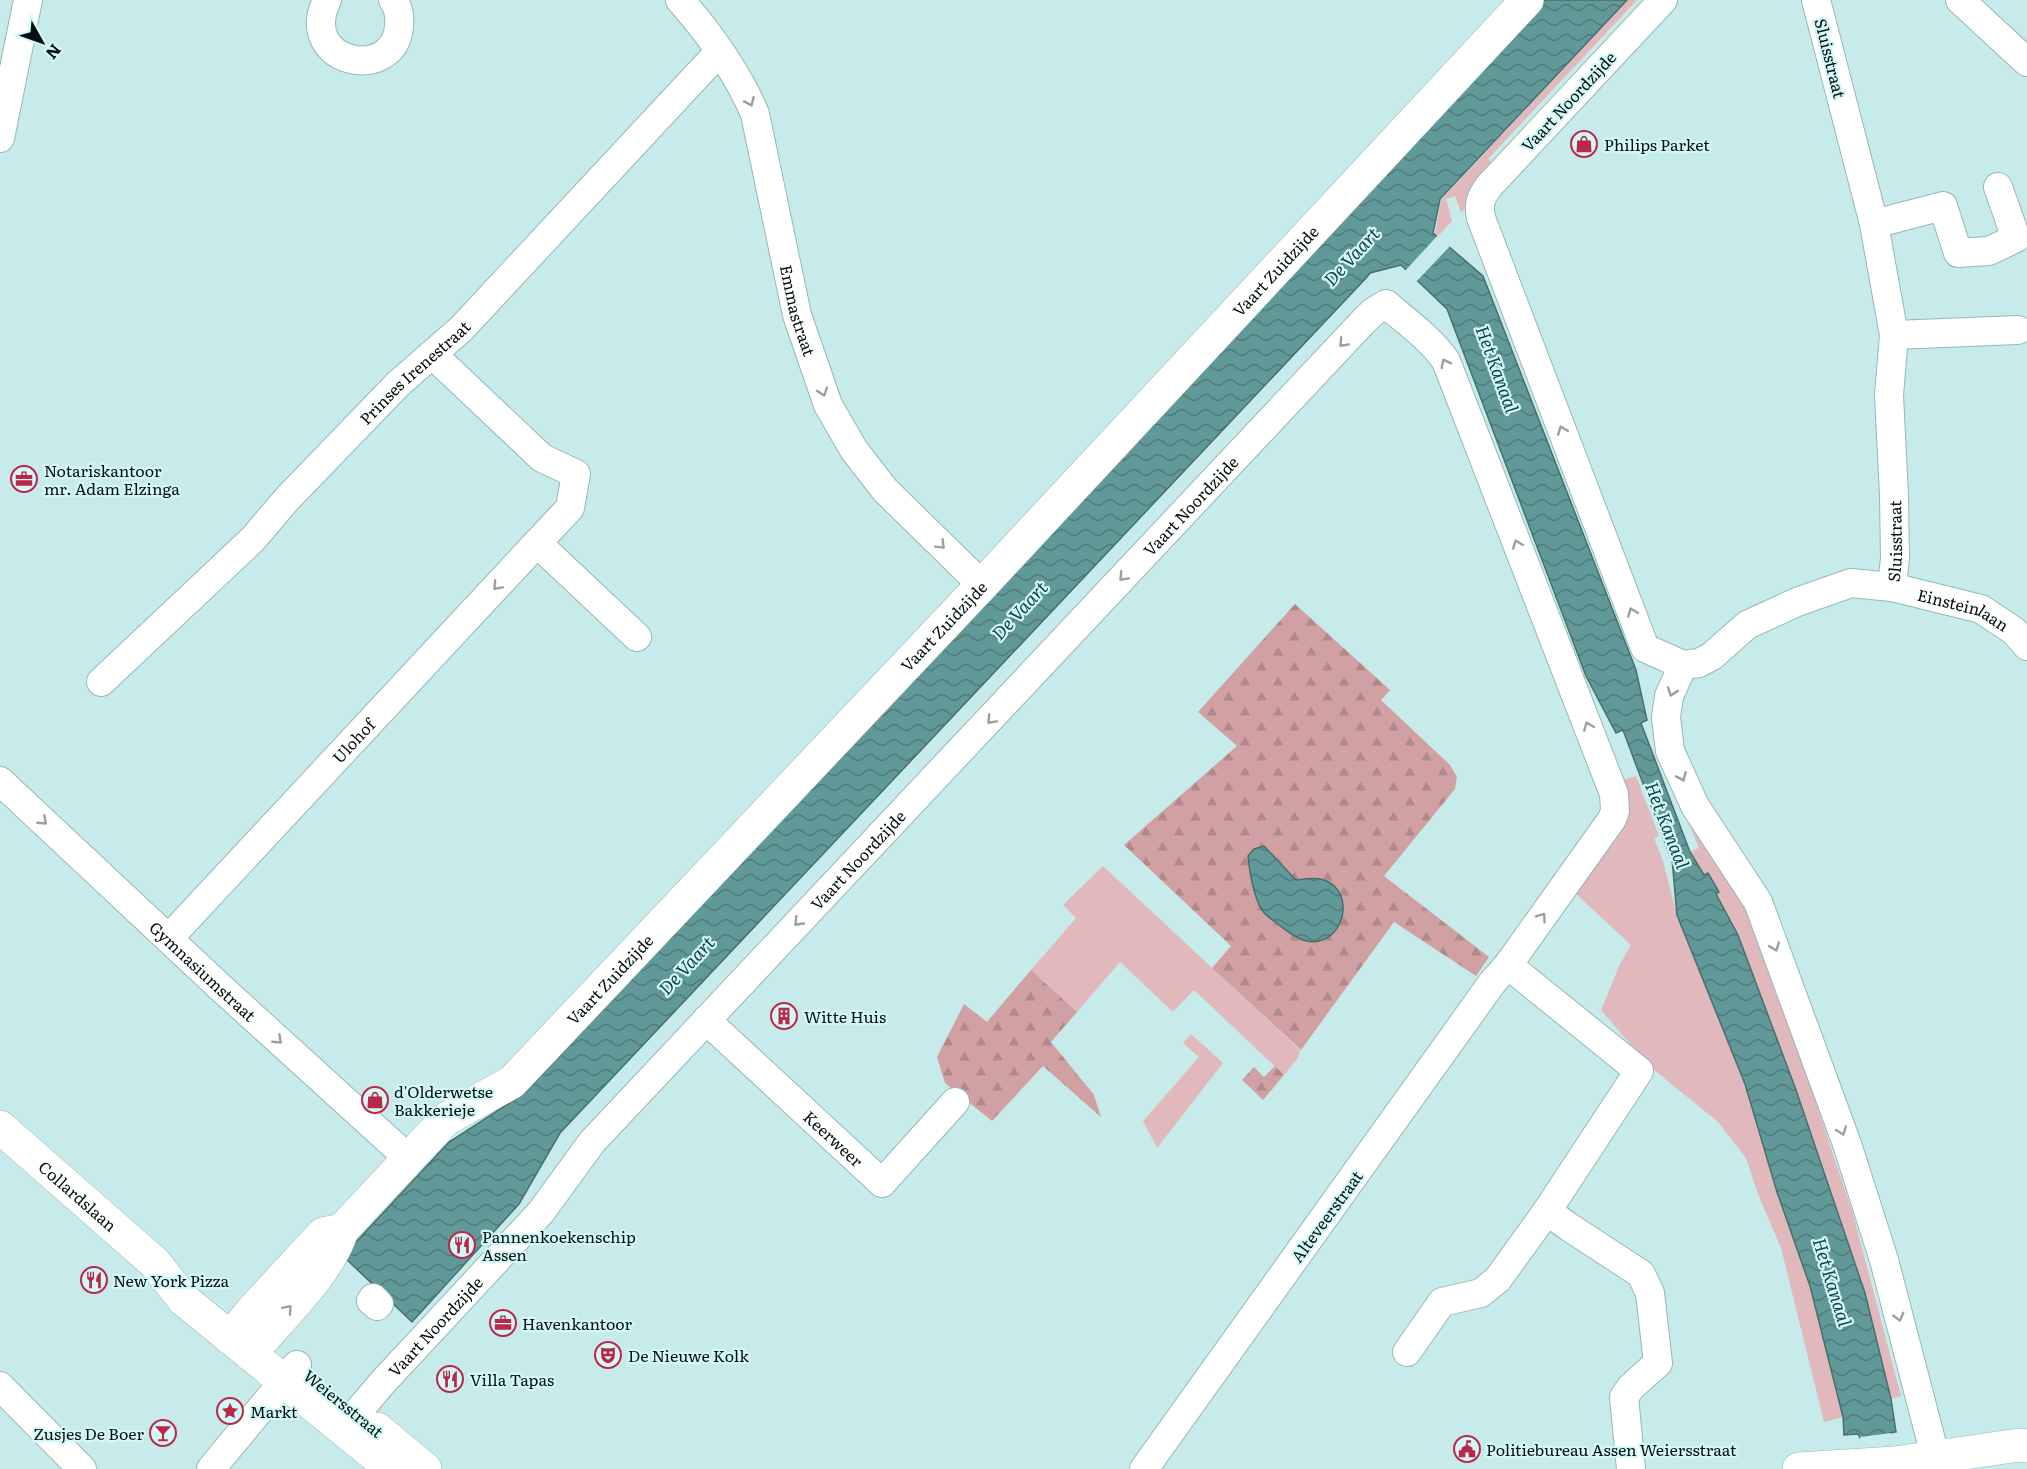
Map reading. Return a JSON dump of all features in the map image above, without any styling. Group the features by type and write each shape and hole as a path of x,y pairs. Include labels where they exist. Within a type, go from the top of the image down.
{"main road":[{"name":"Vaart Zuidzijde","path":"247,1338 323,1234 342,1230 446,1119 512,1082 982,585 1527,0"},
{"name":"Collardslaan","path":"0,1127 155,1263 184,1299 247,1338"},
{"name":"Weiersstraat","path":"247,1338 284,1381 350,1420 425,1469"},
{"name":"Weiersstraat","path":"350,1420 392,1469"},
{"path":"1811,1469 1936,1463 2019,1445 2027,1446"},
{"path":"1989,1469 2027,1459"}],"street":[{"path":"0,138 28,0"},
{"path":"327,0 321,11 320,25 324,39 332,50 343,58 357,62 383,55 393,45 399,32 400,18 393,0"},
{"name":"Emmastraat","path":"680,0 701,25 743,86 755,114 797,315 828,405 854,450 885,490 982,585"},
{"name":"Vaart Noordzijde","path":"1663,0 1489,186 1478,206 1645,648 1683,664"},
{"path":"1960,0 2026,60"},
{"name":"Sluisstraat","path":"1683,664 1699,663 1712,656 1747,625 1797,602 1851,583 1892,587 1895,558 1894,495 1888,395 1894,335 1874,224 1822,4"},
{"name":"Prinses Irenestraat","path":"101,682 253,539 287,499 398,384 461,329 719,52"},
{"path":"1874,224 1943,206 1958,253 1989,251 2016,238 1998,187"},
{"name":"Vaart Noordzijde","path":"350,1420 541,1212 592,1142 1361,324 1373,312 1386,304 1416,329 1446,361 1614,794 1615,811 1612,819 1508,964"},
{"path":"1894,335 2018,330"},
{"name":"Ulohof","path":"170,938 570,508 576,474 542,459 432,354"},
{"path":"537,543 636,637"},
{"name":"Einsteinlaan","path":"1892,587 1981,609 2014,631 2027,646"},
{"path":"1683,664 1670,696 1666,717 1670,751 1695,806 1758,902 1847,1144 1884,1260 1936,1463"},
{"name":"Gymnasiumstraat","path":"0,781 408,1158"},
{"path":"1407,1352 1442,1302 1480,1293 1498,1280 1547,1211 1639,1071 1508,964"},
{"name":"Alteveerstraat","path":"1144,1469 1492,983 1508,964"},
{"name":"Keerweer","path":"706,1020 882,1183 955,1101"},
{"path":"1547,1211 1641,1274 1650,1293 1658,1363 1631,1387 1624,1397 1631,1469"},
{"path":"211,1469 284,1381"},
{"path":"0,1386 79,1466"}],"shaded area":[{"path":"1627,0 1637,0 1488,159 1490,172 1461,213 1455,196 1446,199 1452,221 1438,236 1435,233 1441,200"},
{"path":"1664,762 1748,907 1768,959 1853,1214 1901,1396 1891,1399 1865,1293 1796,1090 1738,935 1716,894 1719,892 1708,873 1704,875 1690,852 1699,848"},
{"path":"1636,776 1659,836 1654,838 1663,861 1677,915 1745,1084 1777,1192 1810,1286 1843,1417 1824,1422 1781,1248 1758,1194 1746,1158 1718,1122 1648,1065 1601,1010 1620,964 1631,945 1574,892 1617,782"},
{"path":"1103,866 1300,1050 1298,1058 1284,1075 1194,990 1173,1012 1120,962 1077,1012 1031,970 1076,918 1063,905"},
{"path":"1191,1034 1223,1063 1157,1148 1143,1121 1199,1057 1183,1043"}],"green space":[{"path":"1295,604 1390,690 1381,700 1450,765 1457,777 1455,789 1384,876 1489,957 1476,976 1394,922 1301,1050 1212,968 1231,946 1124,845 1237,746 1198,712","holes":["1264,846 1296,880 1325,881 1335,888 1343,902 1324,940 1308,942 1274,922"]},
{"path":"1031,970 1077,1012 1051,1042 1094,1095 1101,1117 1043,1066 992,1121 945,1083 937,1057 964,1004 987,1022"},
{"path":"1275,1066 1284,1075 1263,1100 1242,1080 1254,1067 1264,1077"}],"water":[{"path":"1544,0 1627,0 1440,199 1433,233 1483,276 1636,670 1647,720 1641,723 1690,852 1704,875 1708,873 1719,892 1716,894 1738,935 1796,1090 1865,1293 1891,1399 1896,1432 1860,1438 1858,1434 1844,1435 1843,1417 1810,1286 1777,1192 1745,1084 1677,915 1672,859 1623,730 1616,733 1586,676 1447,309 1401,265 1370,273 560,1133 519,1204 412,1322 343,1256 449,1142 525,1093"},
{"path":"1264,846 1296,880 1321,879 1335,886 1341,896 1342,918 1330,936 1319,941 1300,939 1272,920 1262,910 1254,891 1248,856 1254,849"}],"pier":[{"path":"1439,234 1451,245 1416,282 1404,272"},
{"path":"1890,1433 1896,1469 1865,1469 1860,1437"}],"place":[{"name":"Philips Parket","path":"1584,144"},
{"name":"Notariskantoor mr. Adam Elzinga","path":"24,479"},
{"name":"Witte Huis","path":"784,1016"},
{"name":"d'Olderwetse Bakkerieje","path":"375,1100"},
{"name":"Pannenkoekenschip Assen","path":"462,1245"},
{"name":"New York Pizza","path":"94,1280"},
{"name":"Havenkantoor","path":"503,1323"},
{"name":"De Nieuwe Kolk","path":"608,1355"},
{"name":"Villa Tapas","path":"450,1379"},
{"name":"Markt","path":"230,1411"},
{"name":"Zusjes De Boer","path":"163,1433"},
{"name":"Politiebureau Assen Weiersstraat","path":"1467,1449"}],"water label":[{"name":"De Vaart","path":"1351,256"},
{"name":"Het Kanaal","path":"1498,369"},
{"name":"De Vaart","path":"1019,610"},
{"name":"Het Kanaal","path":"1668,825"},
{"name":"De Vaart","path":"686,965"},
{"name":"Het Kanaal","path":"1833,1282"}]}
